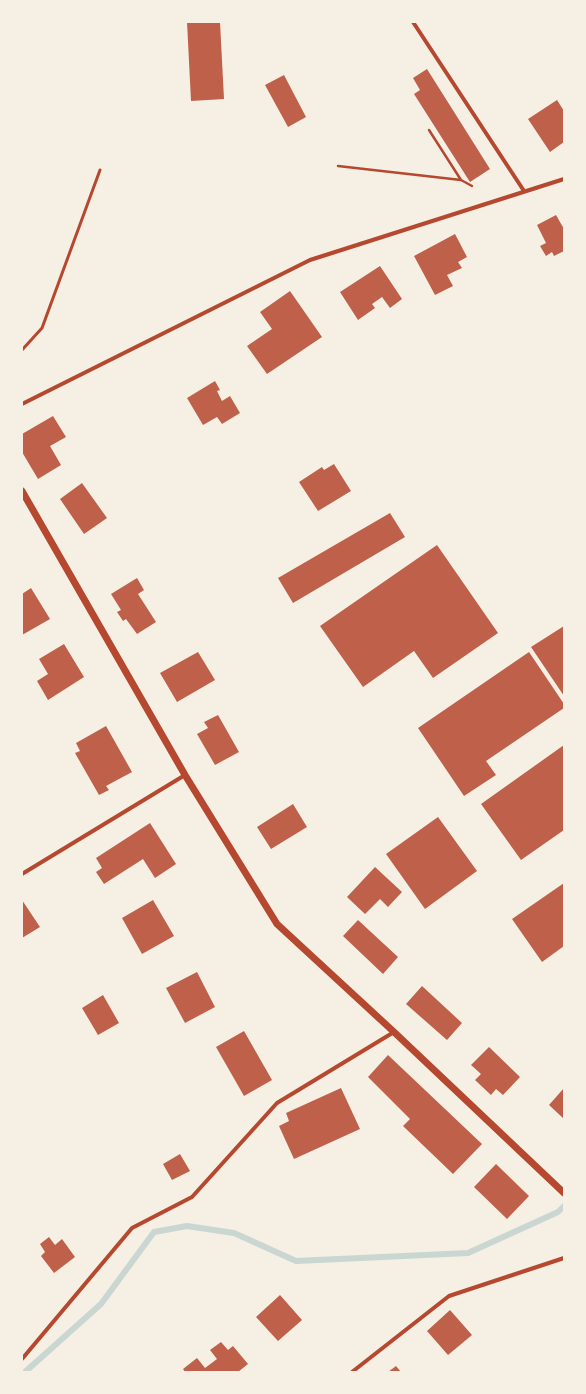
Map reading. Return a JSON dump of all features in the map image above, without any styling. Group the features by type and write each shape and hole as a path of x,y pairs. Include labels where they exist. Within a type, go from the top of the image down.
{"street":[{"path":"413,22 524,191"},
{"path":"22,404 310,260 564,179"},
{"path":"22,491 185,775 277,924 394,1032 564,1193"},
{"path":"22,874 185,775"},
{"path":"22,1359 132,1228 192,1197 277,1103 394,1032"},
{"path":"352,1372 449,1296 564,1258"}],"lane":[{"path":"22,350 42,328 100,170"}],"path":[{"path":"429,130 461,180"},
{"path":"338,166 461,180 472,186"}],"building":[{"path":"187,22 220,22 224,99 191,101"},
{"path":"427,69 490,169 470,182 414,94 420,90 413,78"},
{"path":"284,75 306,117 288,127 265,85"},
{"path":"557,100 564,111 564,142 550,152 528,119"},
{"path":"556,215 564,229 564,251 554,256 552,252 546,256 540,246 546,243 537,225"},
{"path":"455,234 467,257 458,262 462,268 447,275 453,286 435,295 414,256"},
{"path":"380,266 402,299 390,308 382,297 372,304 375,308 358,320 340,292"},
{"path":"290,291 322,337 267,374 247,346 272,329 260,312"},
{"path":"215,381 220,390 217,391 222,401 230,396 240,413 222,424 217,417 203,425 187,398"},
{"path":"53,416 66,437 50,446 61,465 38,479 22,452 22,434"},
{"path":"334,464 351,491 318,511 299,482 322,467 324,470"},
{"path":"82,483 107,518 84,534 60,499"},
{"path":"390,513 405,537 293,603 278,578"},
{"path":"437,545 498,633 433,678 414,651 363,687 320,626"},
{"path":"137,578 144,590 138,594 156,622 137,634 126,619 123,621 117,612 121,610 111,594"},
{"path":"31,588 50,619 22,635 22,594"},
{"path":"564,626 564,696 531,647"},
{"path":"64,644 84,677 48,700 37,681 48,674 39,659"},
{"path":"198,652 215,680 177,702 160,673"},
{"path":"529,652 564,704 564,708 486,761 496,775 464,796 418,728"},
{"path":"218,715 239,752 215,765 197,734 208,728 204,722"},
{"path":"106,726 132,772 106,786 109,790 99,795 75,753 80,751 76,743"},
{"path":"564,745 564,830 521,860 481,804"},
{"path":"293,804 307,827 271,849 257,827"},
{"path":"438,817 477,871 425,909 386,854"},
{"path":"150,823 176,864 155,878 143,859 104,884 96,872 102,868 96,858"},
{"path":"375,867 402,892 388,907 380,899 365,914 347,897"},
{"path":"564,883 564,946 542,962 512,919"},
{"path":"22,900 40,927 22,938"},
{"path":"153,900 174,936 142,954 122,918"},
{"path":"358,920 398,957 383,974 343,936"},
{"path":"197,972 215,1007 185,1023 166,988"},
{"path":"422,986 462,1023 447,1040 406,1004"},
{"path":"103,995 119,1023 98,1035 82,1008"},
{"path":"244,1031 272,1080 244,1096 216,1047"},
{"path":"489,1047 520,1077 503,1095 496,1089 491,1095 475,1080 481,1074 471,1065"},
{"path":"388,1055 482,1144 453,1174 403,1126 410,1119 368,1077"},
{"path":"341,1088 360,1129 294,1159 279,1126 289,1121 286,1113"},
{"path":"564,1088 564,1119 549,1105"},
{"path":"180,1154 190,1171 172,1180 163,1164"},
{"path":"496,1164 529,1196 507,1219 474,1187"},
{"path":"49,1237 55,1245 62,1239 75,1257 54,1273 41,1256 45,1252 40,1244"},
{"path":"280,1295 302,1320 278,1341 256,1317"},
{"path":"450,1310 472,1335 448,1355 427,1331"},
{"path":"221,1342 228,1350 233,1346 248,1364 238,1372 185,1372 183,1369 197,1358 205,1368 217,1359 210,1350"},
{"path":"396,1366 401,1372 388,1372"}],"waterway":[{"path":"25,1372 101,1304 154,1232 187,1226 234,1233 296,1261 468,1253 558,1212 564,1206"}]}
